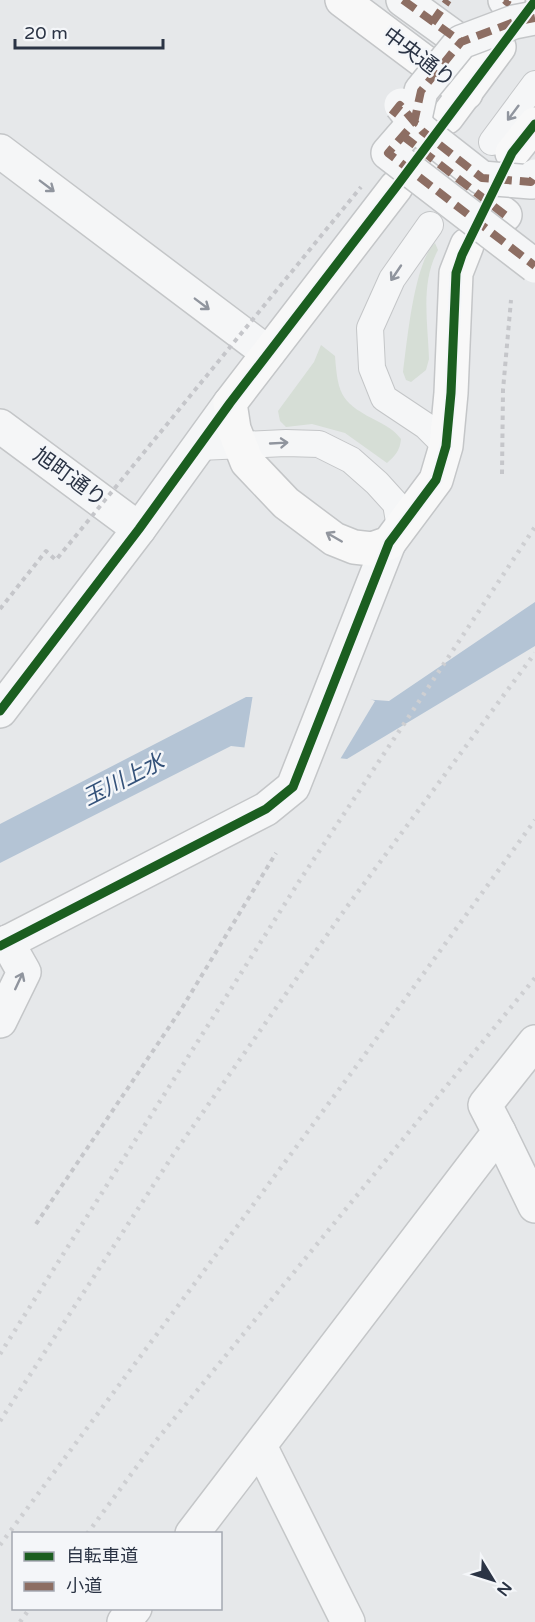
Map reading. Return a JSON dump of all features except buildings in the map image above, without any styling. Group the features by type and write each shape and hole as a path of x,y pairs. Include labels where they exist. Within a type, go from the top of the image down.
{"street":[{"name":"中央通り","path":"342,0 457,105 499,47"},
{"path":"403,0 440,11 461,42"},
{"path":"399,132 421,91 461,42 514,22 535,18"},
{"path":"502,147 535,124"},
{"path":"399,132 482,178 531,182 535,176"},
{"path":"399,132 505,215"},
{"path":"399,132 526,259"},
{"path":"0,151 268,353"},
{"path":"0,711 139,529 230,403 396,187"},
{"path":"0,1021 24,972 3,944 266,809 293,787 395,535 436,480 446,446 452,393 456,273 467,245"},
{"path":"230,403 234,429 247,462 286,503 334,539 354,547 372,549 395,535"},
{"name":"旭町通り","path":"0,426 139,529"},
{"path":"535,1042 485,1105 535,1206"},
{"path":"193,1532 499,1132"},
{"path":"260,1446 348,1622"},
{"path":"124,1622 133,1610"}],"lane":[{"path":"502,147 535,84"},
{"path":"430,225 392,279 370,328 372,368 384,398 426,426 446,446"},
{"path":"199,447 286,443 319,444 351,460 396,504 395,535"}],"path":[{"path":"0,609 46,551 56,560 399,132"},
{"path":"502,474 503,393 526,259"},
{"path":"36,1224 182,1008 279,847"}],"shaded area":[{"path":"435,243 438,250 432,263 427,289 429,359 426,370 411,382 406,380 403,372 409,323 422,267"},
{"path":"321,345 335,356 338,381 344,397 357,409 391,429 401,439 397,452 387,463 345,433 312,424 286,427 280,421 278,411 314,362"}],"water":[{"name":"玉川上水","path":"535,602 535,646 347,759 231,746 0,863 0,824 246,697 348,698 389,701"}],"pier":[{"path":"253,694 348,695 366,697 375,701 339,761 244,750"}],"railway":[{"path":"0,1354 300,880 535,527"},
{"path":"0,1421 173,1155 346,908 535,653"},
{"path":"0,1545 358,1064 535,820"},
{"path":"88,1532 155,1442 535,978"},
{"path":"20,1622 29,1610"}],"marked path":[{"path":"403,0 461,42"},
{"path":"432,23 448,0"},
{"path":"505,0 507,2 508,0"},
{"path":"535,18 514,22 461,42 421,91 414,123 388,153 535,266"},
{"path":"392,115 400,105 422,131 482,178 531,182 535,176"},
{"path":"403,136 505,215"}],"cycle path":[{"path":"0,711 535,1"},
{"path":"0,946 266,809 293,787 389,543 436,480 446,446 451,393 456,273 462,255 512,153 535,124"}]}
